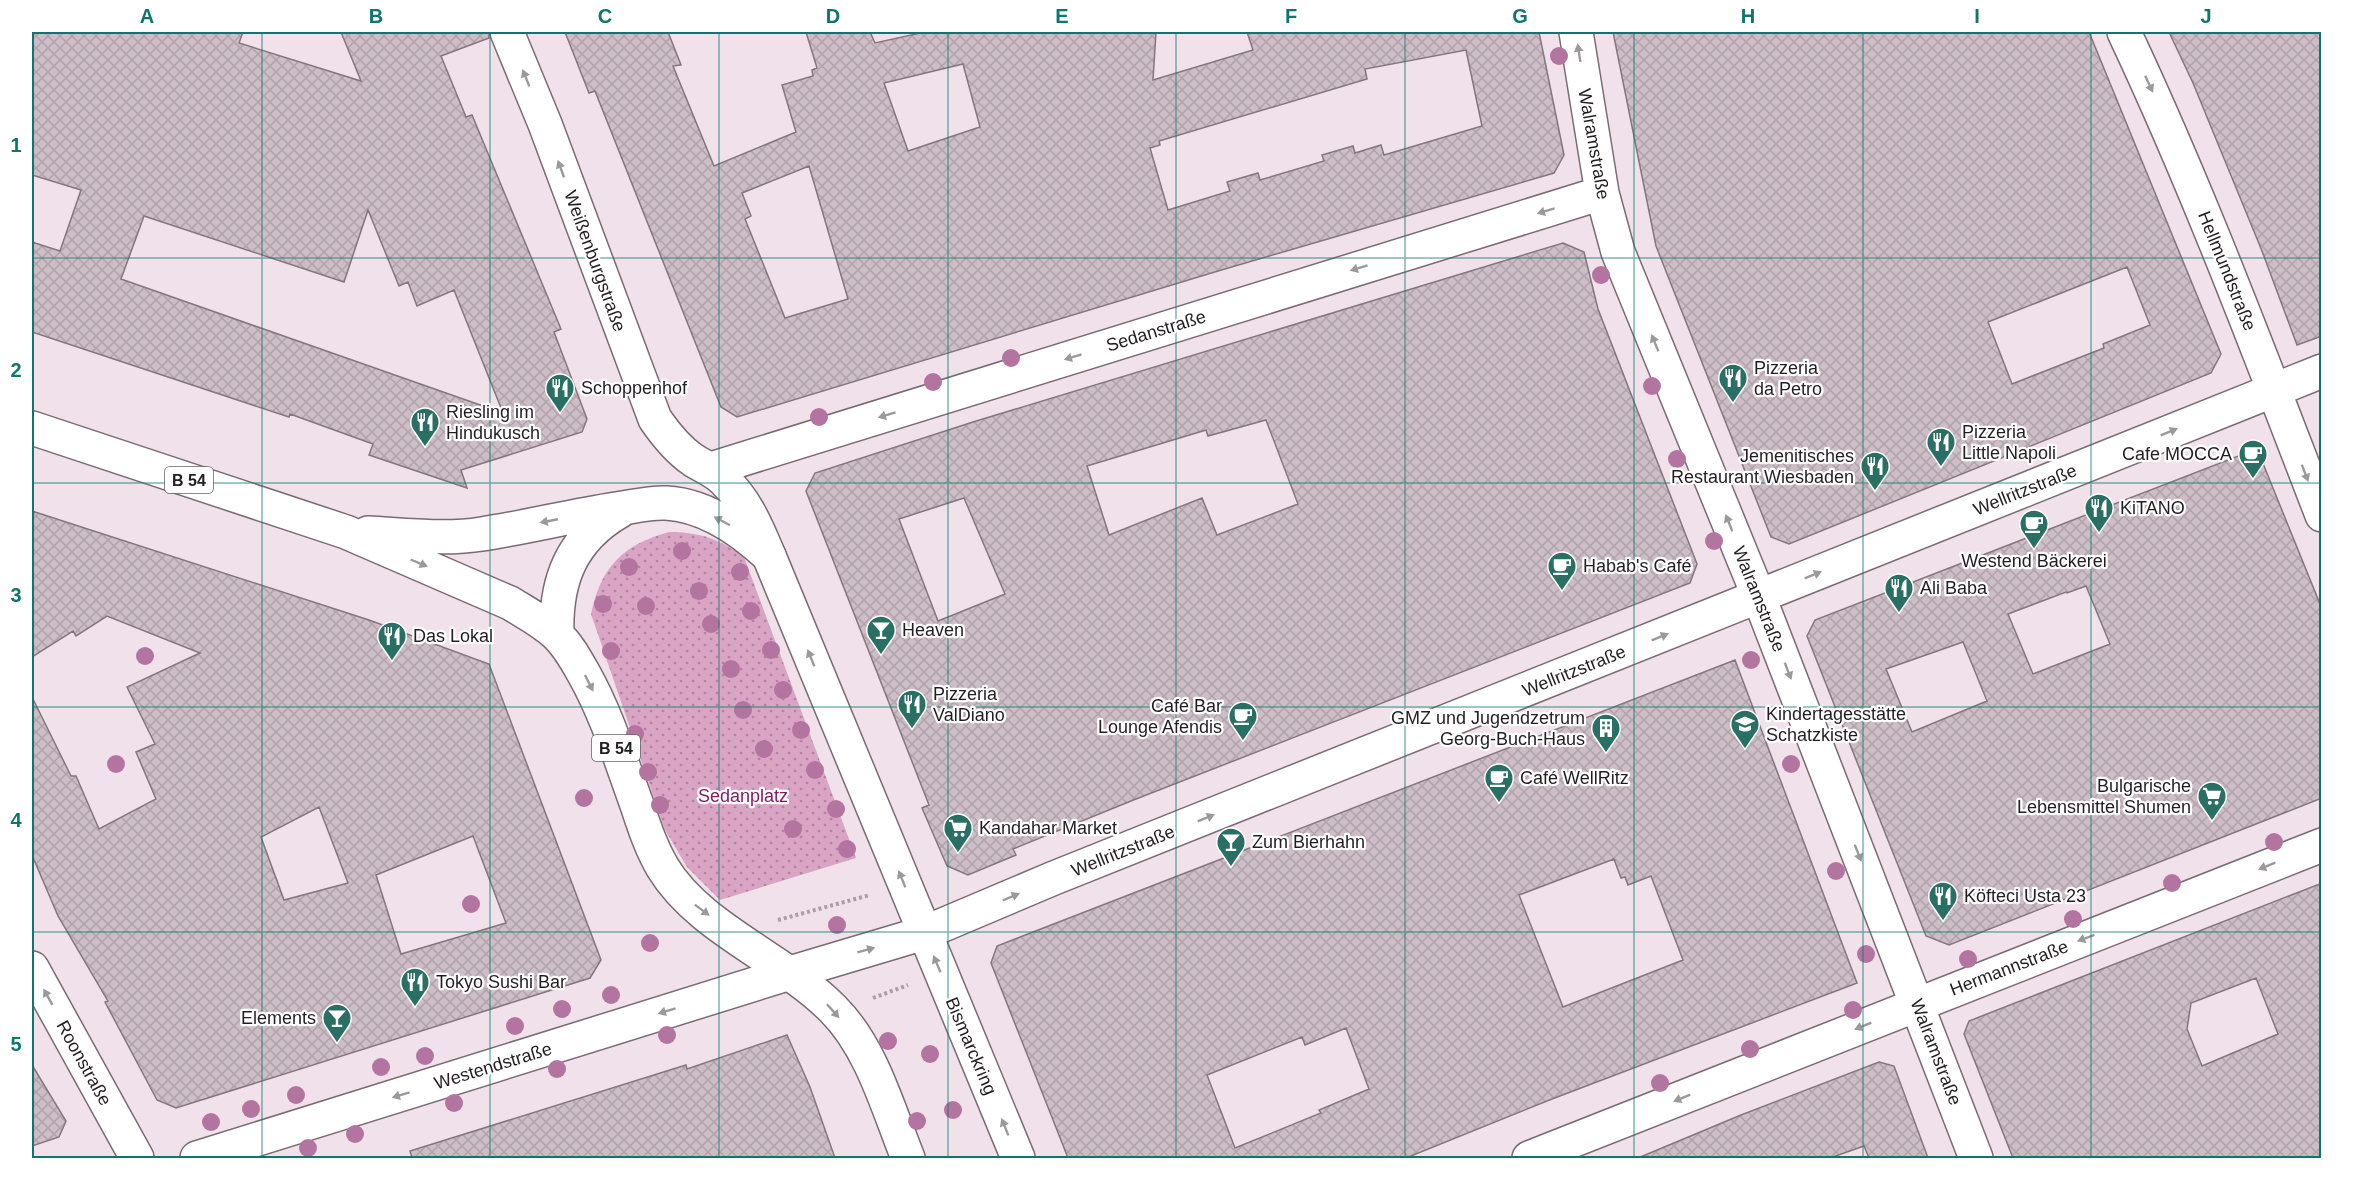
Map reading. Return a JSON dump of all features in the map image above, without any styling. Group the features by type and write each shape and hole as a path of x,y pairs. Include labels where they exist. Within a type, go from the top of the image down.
{"street":[{"name":"Weißenburgstraße","path":"507,32 545,124 655,419 677,448 711,469"},
{"name":"Walramstraße","path":"1576,32 1602,193 1618,252 1759,597 1976,1158"},
{"name":"Hellmundstraße","path":"2124,32 2183,161 2322,515"},
{"name":"Sedanstraße","path":"711,469 1602,193"},
{"name":"Wellritzstraße","path":"790,973 924,933 2322,371"},
{"name":"B 54","path":"32,428 346,532 510,603 536,618 557,635 572,652 591,686 652,846 663,868 692,902 790,973 834,1010 860,1046 908,1158"},
{"path":"711,469 735,491 744,504 752,517 768,556"},
{"name":"B 54","path":"346,532 409,536 479,534 665,502 709,514 750,539 768,556 924,933"},
{"path":"557,635 556,609 560,583 570,560 585,538 604,520 627,508"},
{"name":"Hermannstraße","path":"1529,1158 2322,845"},
{"name":"Bismarckring","path":"924,933 1018,1158"},
{"name":"Roonstraße","path":"32,968 137,1158"},
{"name":"Westendstraße","path":"197,1158 790,973"}],"path":[{"path":"777,920 879,893"},
{"path":"863,1001 912,984"}],"green space":[{"name":"Sedanplatz","path":"669,532 690,533 709,538 744,557 856,858 720,900 687,867 665,830 591,614 601,583 616,560 639,544"}],"building":[{"path":"32,32 243,32 239,43 361,81 341,32 489,32 489,38 441,56 466,117 472,115 561,329 554,332 587,419 582,432 461,470 467,488 369,455 373,444 290,414 289,417 32,332 32,242 60,251 81,190 32,175","holes":["368,210 399,286 408,282 417,306 454,290 503,413 121,279 144,216 344,282"]},
{"path":"565,32 668,32 681,65 673,66 714,166 796,132 782,85 813,76 812,70 817,68 806,32 870,32 875,43 925,32 1156,32 1153,80 1253,50 1247,32 1539,32 1564,155 1554,173 1218,271 737,417 721,407 595,91 589,93","holes":["1466,50 1482,126 1384,155 1381,145 1355,153 1353,146 1322,155 1324,161 1260,180 1258,173 1227,182 1230,191 1168,210 1150,148 1160,145 1159,141 1367,79 1365,69","963,64 980,127 908,151 884,83","809,166 848,299 785,318 745,219 751,216 742,193"]},
{"path":"1613,32 2089,32 2221,354 2211,373 1789,544 1771,537 1656,246","holes":["2127,267 2150,325 2103,344 2104,348 2012,384 1988,322"]},
{"path":"2169,32 2322,32 2322,336 2297,345 2262,251 2193,83"},
{"path":"1563,243 1584,252 1598,309 1697,564 1690,583 1136,799 1013,849 1016,855 968,875 947,866 922,808 929,805 806,491 815,473 973,422","holes":["1266,420 1298,504 1217,535 1202,498 1109,535 1087,466 1206,430 1208,436","964,498 1005,594 938,621 899,519"]},
{"path":"2246,453 2262,461 2322,609 2322,798 1949,945 1926,936 1807,636 1815,620","holes":["2086,586 2110,644 2033,674 2008,614","1963,642 1987,701 1912,732 1886,669"]},
{"path":"32,511 369,620 489,664 601,960 590,978 176,1108 157,1100 105,1002 108,1001 58,916 32,855 32,697 71,776 76,776 99,829 156,799 136,752 155,744 127,687 200,653 107,616 76,636 73,631 32,657","holes":["319,807 348,883 284,900 261,837","473,836 506,923 401,954 376,875"]},
{"path":"1735,660 1857,983 1552,1099 1406,1158 1068,1158 991,963 997,946","holes":["1614,859 1621,878 1625,877 1628,885 1651,876 1683,960 1563,1007 1519,895","1346,1028 1369,1089 1319,1110 1321,1113 1235,1148 1207,1075 1302,1037 1305,1045"]},
{"path":"2322,883 2322,1158 2013,1158 1964,1034 1969,1021","holes":["2256,978 2278,1034 2202,1066 2187,1029 2191,1003"]},
{"path":"787,1035 810,1087 835,1158 412,1158 410,1151 686,1065 687,1069"},
{"path":"1879,1062 1894,1066 1928,1158 1869,1158 1864,1146 1830,1158 1638,1158 1741,1115"},
{"path":"32,1065 66,1121 59,1137 32,1146"}],"place":[{"name":"Pizzeria da Petro","path":"1733,404"},
{"name":"Schoppenhof","path":"560,414"},
{"name":"Riesling im Hindukusch","path":"425,448"},
{"name":"Pizzeria Little Napoli","path":"1941,468"},
{"name":"Cafe MOCCA","path":"2253,480"},
{"name":"Jemenitisches Restaurant Wiesbaden","path":"1875,492"},
{"name":"KiTANO","path":"2099,534"},
{"name":"Westend Bäckerei","path":"2034,550"},
{"name":"Habab's Café","path":"1562,592"},
{"name":"Ali Baba","path":"1899,614"},
{"name":"Heaven","path":"881,656"},
{"name":"Das Lokal","path":"392,662"},
{"name":"Pizzeria ValDiano","path":"912,730"},
{"name":"Café Bar Lounge Afendis","path":"1243,742"},
{"name":"Kindertagesstätte Schatzkiste","path":"1745,750"},
{"name":"GMZ und Jugendzetrum Georg-Buch-Haus","path":"1606,754"},
{"name":"Café WellRitz","path":"1499,804"},
{"name":"Bulgarische Lebensmittel Shumen","path":"2212,822"},
{"name":"Kandahar Market","path":"958,854"},
{"name":"Zum Bierhahn","path":"1231,868"},
{"name":"Köfteci Usta 23","path":"1943,922"},
{"name":"Tokyo Sushi Bar","path":"415,1008"},
{"name":"Elements","path":"337,1044"}]}
